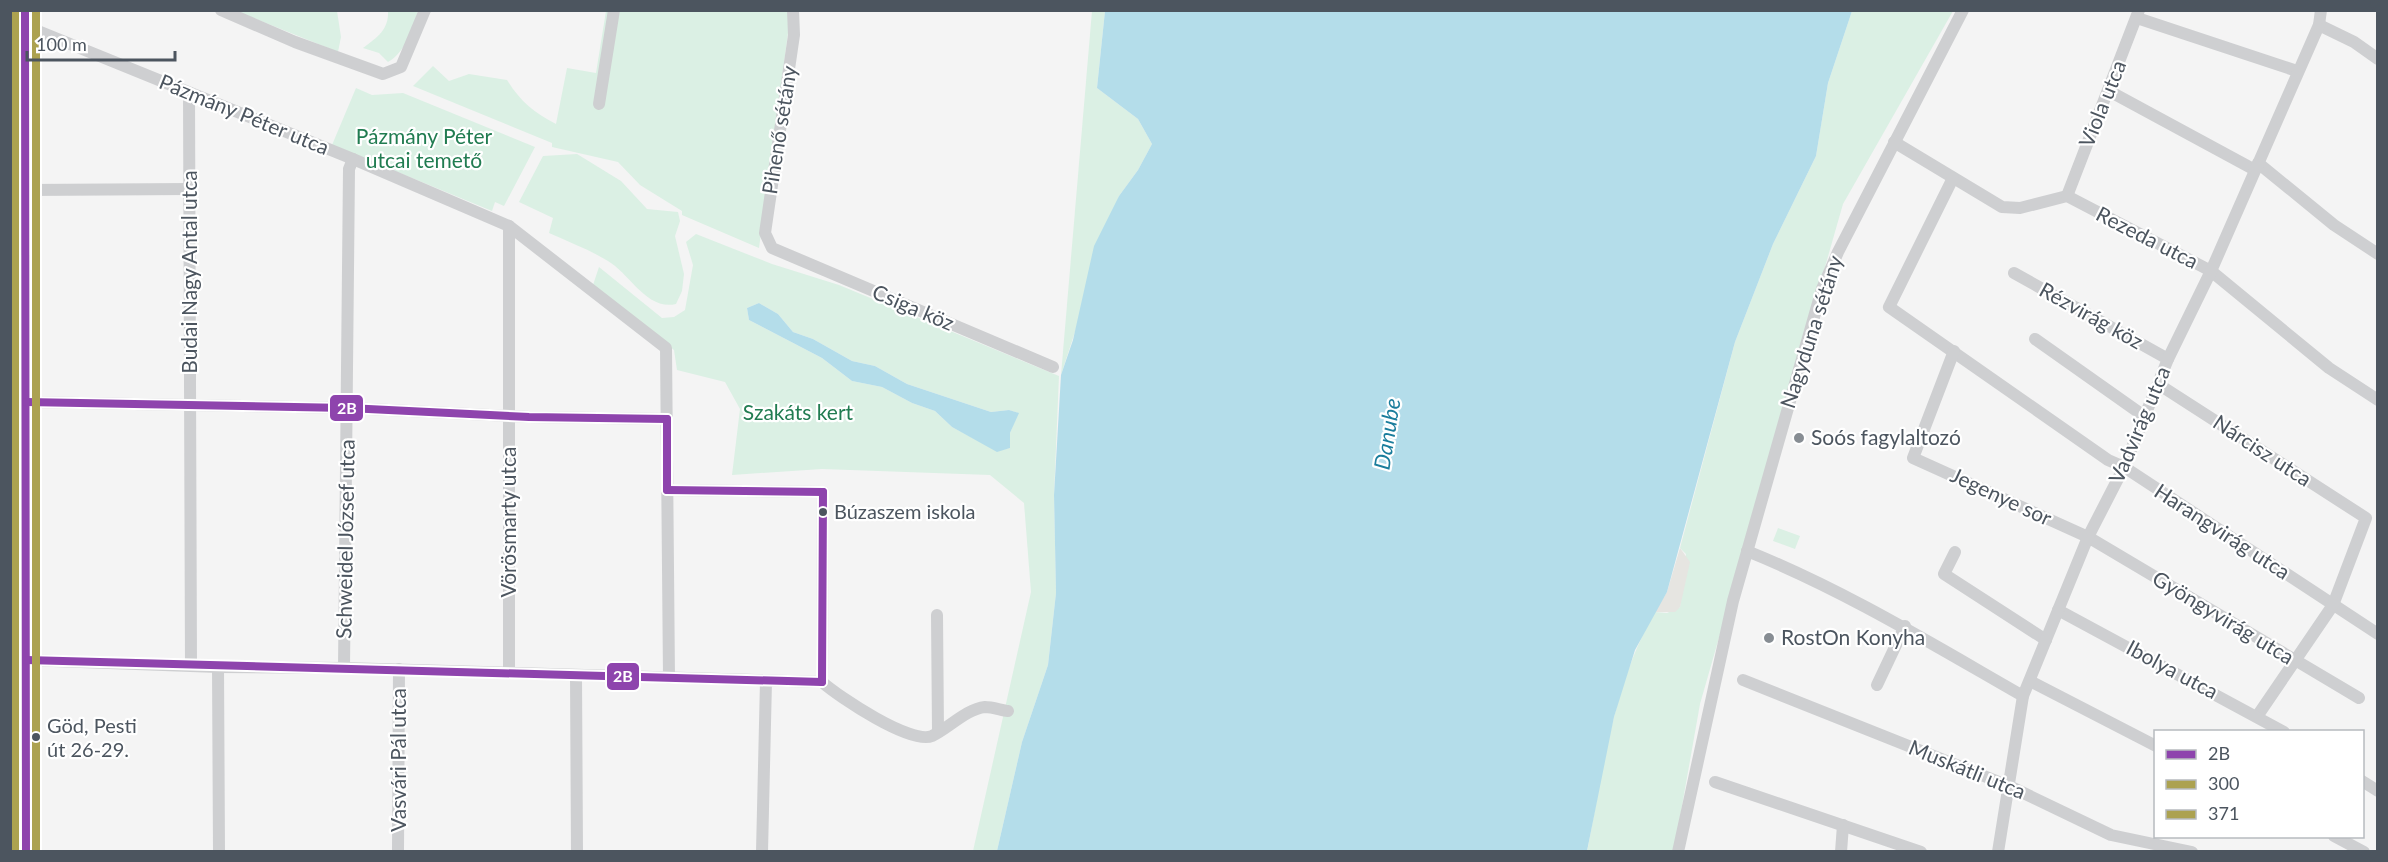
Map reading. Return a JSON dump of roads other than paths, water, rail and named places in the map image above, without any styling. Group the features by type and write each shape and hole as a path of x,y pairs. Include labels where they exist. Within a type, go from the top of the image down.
{"main road":[{"path":"25,10 26,852"}],"street":[{"path":"221,10 383,74 401,67 425,10"},
{"path":"599,104 614,10"},
{"name":"Pihenő sétány","path":"772,248 765,233 794,35 794,10"},
{"name":"Nagyduna sétány","path":"1678,852 1733,601 1822,289 1838,252 1963,10"},
{"name":"Vadvirág utca","path":"1999,851 2023,696 2088,537 2124,467 2168,359 2211,271 2319,25 2321,10"},
{"path":"2138,14 2297,71"},
{"name":"Viola utca","path":"2067,196 2138,14"},
{"path":"2319,25 2354,42 2378,59"},
{"name":"Pázmány Péter utca","path":"26,31 38,31 352,159 509,226 666,348 667,419"},
{"path":"2109,91 2257,167 2334,225 2378,254"},
{"name":"Budai Nagy Antal utca","path":"189,94 191,666"},
{"path":"1894,142 2008,209 2067,196"},
{"name":"Schweidel József utca","path":"344,668 348,408 346,270 349,169 352,159"},
{"name":"Harangvirág utca","path":"1953,178 1889,307 2108,460 2124,467 2378,634"},
{"path":"26,190 190,189"},
{"name":"Rezeda utca","path":"2067,196 2211,271 2329,368 2378,400"},
{"name":"Vörösmarty utca","path":"509,226 509,673"},
{"name":"Csiga köz","path":"772,248 1053,367"},
{"name":"Rézvirág köz","path":"2014,273 2168,359"},
{"path":"2035,339 2144,416"},
{"name":"Jegenye sor","path":"1954,351 1913,458 2088,537"},
{"name":"Nárcisz utca","path":"2158,384 2366,518 2333,605"},
{"path":"26,402 348,408 510,416 667,419 669,678"},
{"path":"667,490 823,492 822,682"},
{"name":"Gyöngyvirág utca","path":"2088,537 2359,698"},
{"path":"1747,551 1791,568 1905,626 2023,696"},
{"path":"1955,552 1944,574 2046,640"},
{"path":"2258,715 2297,661 2333,605"},
{"name":"Ibolya utca","path":"2058,610 2258,715 2281,730"},
{"path":"937,615 938,732"},
{"path":"1877,685 1905,626"},
{"path":"26,660 219,668 399,669 822,682 870,717 921,737 930,737 985,707 1008,711"},
{"path":"219,668 219,852"},
{"name":"Vasvári Pál utca","path":"398,852 399,669"},
{"path":"576,675 577,852"},
{"name":"Muskátli utca","path":"1743,680 2009,786 2111,835 2144,847 2192,852"},
{"path":"762,852 766,681"},
{"path":"2030,681 2154,745"},
{"path":"1715,782 1921,852"},
{"path":"2364,783 2378,791"},
{"path":"1841,852 1843,825"},
{"path":"2336,838 2364,852"}],"water":[{"name":"Danube","path":"1105,11 1852,11 1828,83 1816,156 1773,244 1735,342 1667,592 1635,650 1614,717 1587,851 997,851 1022,742 1048,665 1056,593 1054,495 1061,375 1073,340 1094,246 1119,196 1138,170 1152,144 1138,119 1097,88"},
{"path":"759,303 778,314 793,332 813,339 852,361 875,366 907,384 991,412 1009,410 1019,413 1010,433 1010,448 997,452 952,427 935,411 912,403 882,387 852,381 822,358 749,320 747,308"}],"place":[{"name":"Soós fagylaltozó","path":"1799,438"},
{"name":"Búzaszem iskola","path":"823,512"},
{"name":"RostOn Konyha","path":"1769,638"},
{"name":"Göd, Pesti út 26-29.","path":"36,737"}],"park label":[{"name":"Pázmány Péter utcai temető","path":"424,149"},
{"name":"Szakáts kert","path":"798,413"}]}
